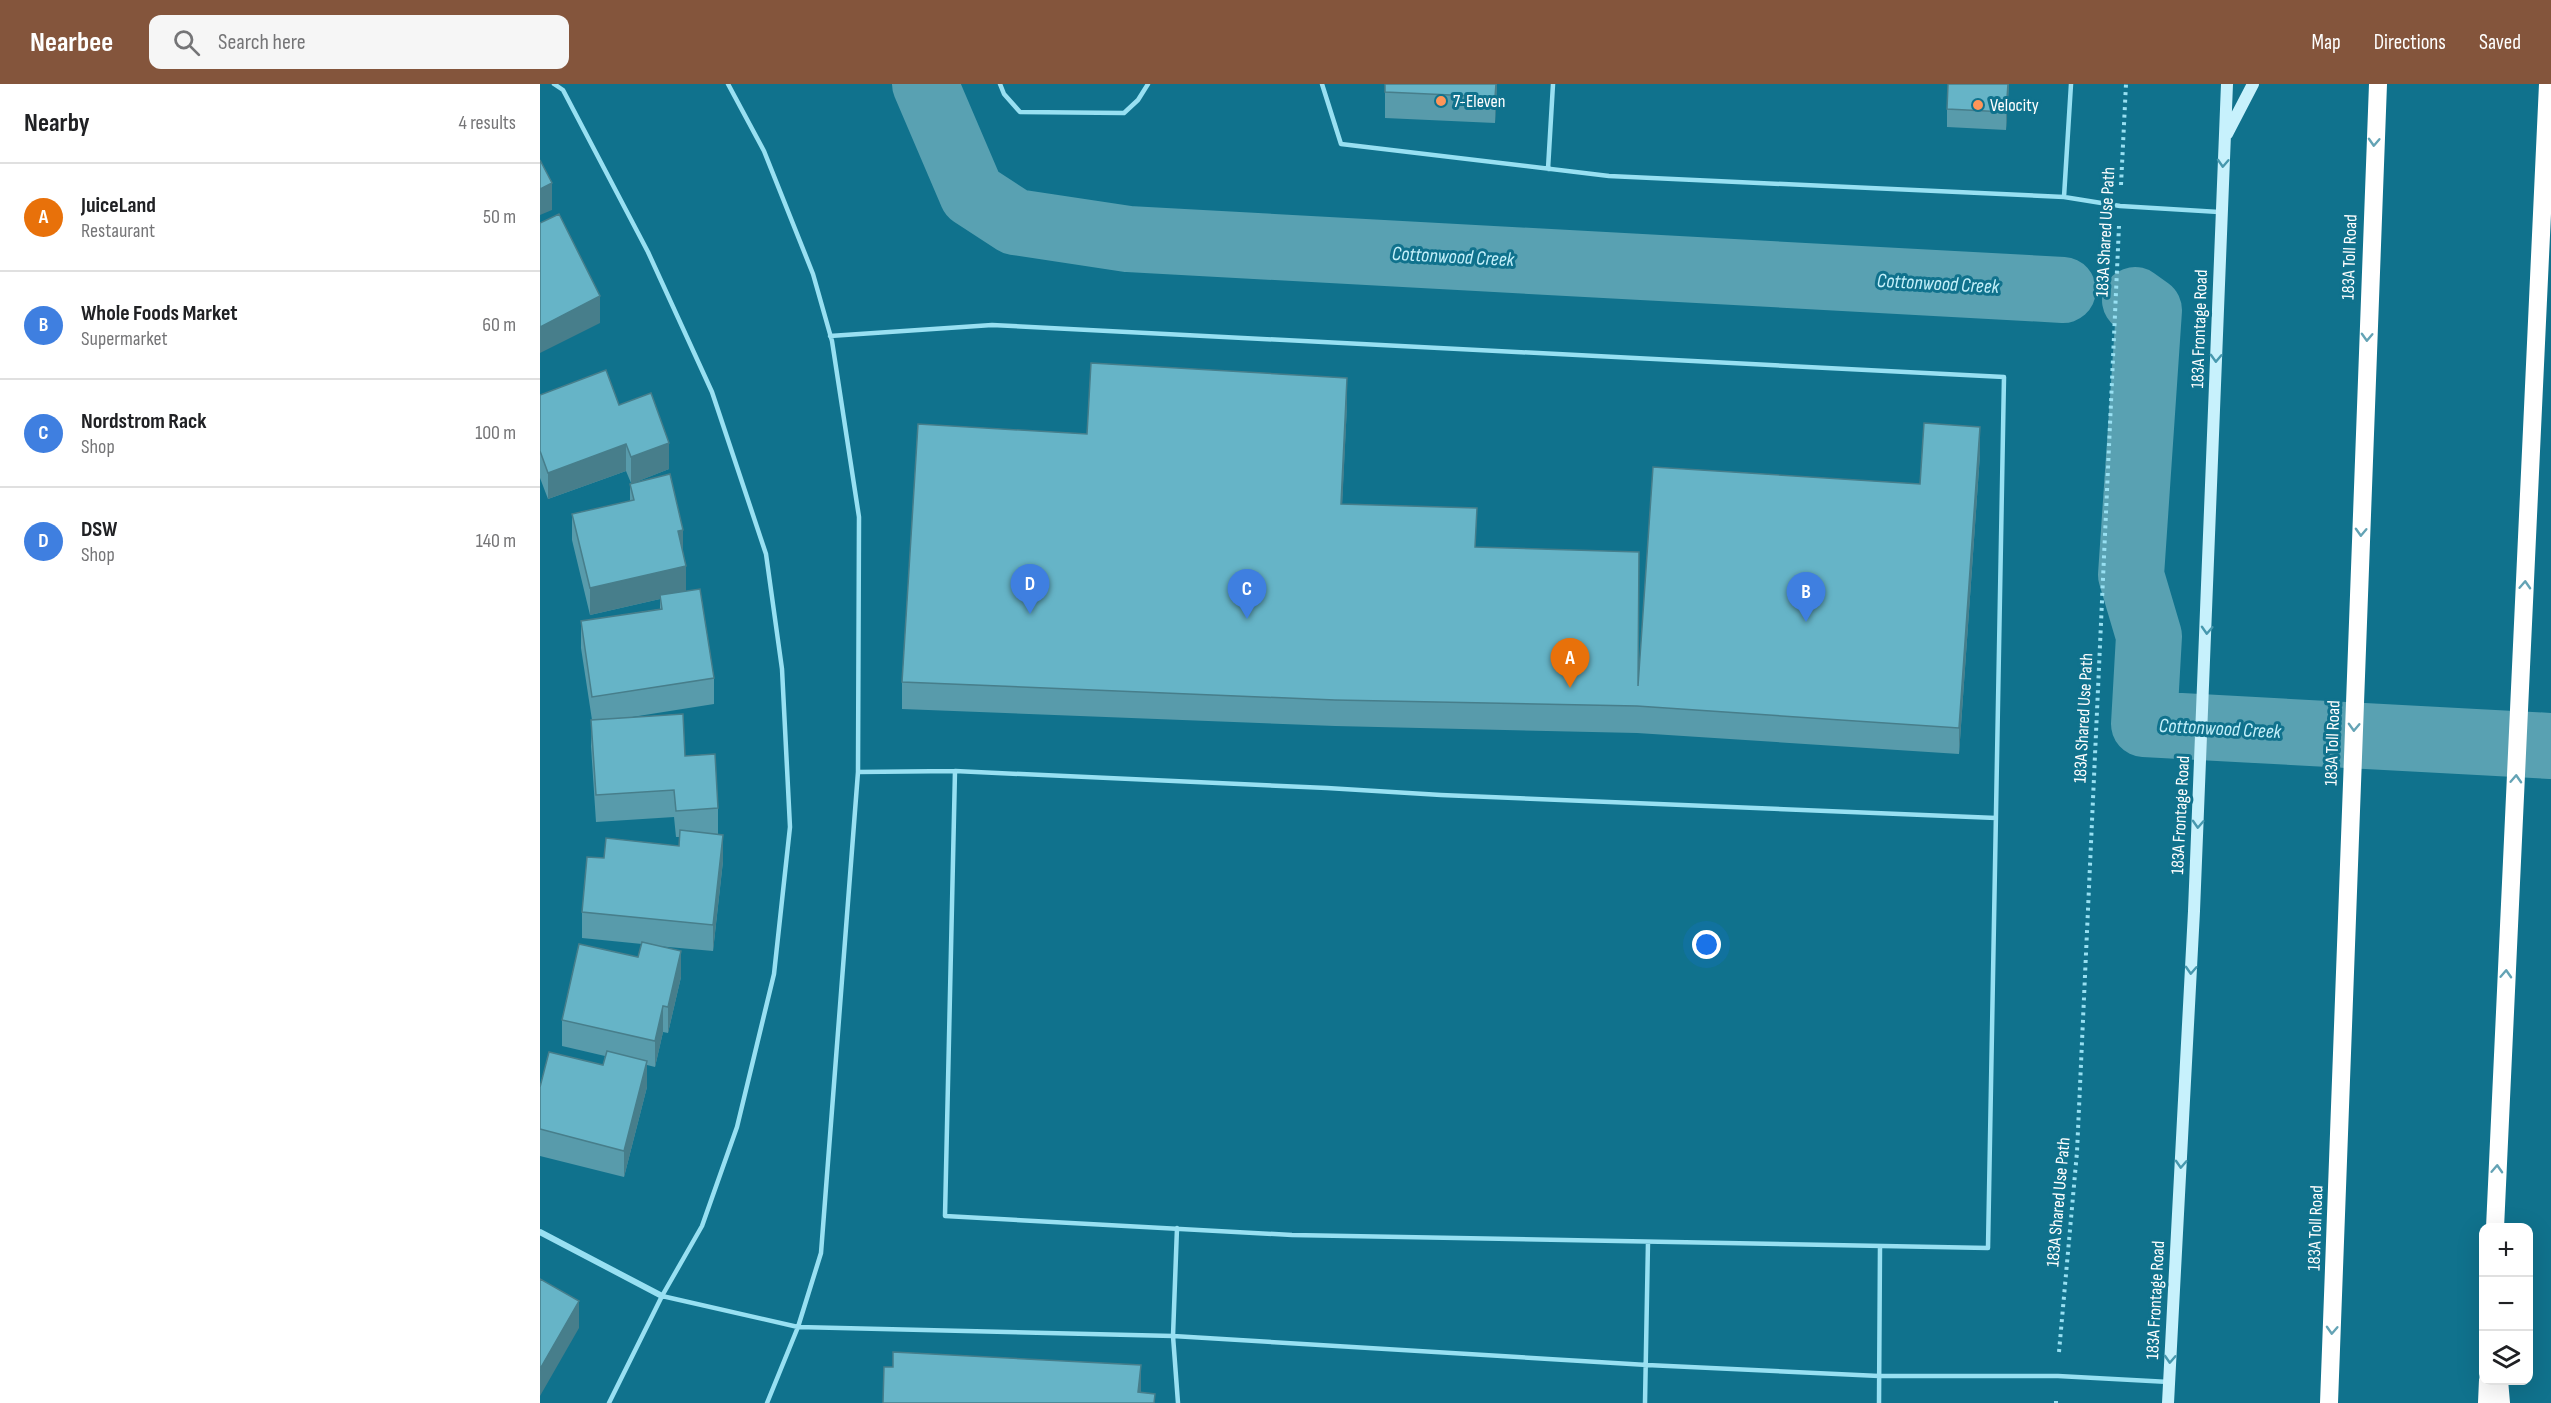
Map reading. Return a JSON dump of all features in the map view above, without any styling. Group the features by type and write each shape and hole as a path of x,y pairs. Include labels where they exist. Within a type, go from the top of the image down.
{"highway":[{"name":"183A Toll Road","path":"2329,1403 2378,84"},
{"path":"2495,1223 2548,84"},
{"path":"2487,1403 2488,1385"},
{"path":"2499,1385 2501,1403"}],"main road":[{"name":"183A Frontage Road","path":"2168,1403 2194,911 2227,84"},
{"path":"2225,138 2253,84"}],"street":[{"path":"540,1232 662,1296"}],"lane":[{"path":"554,84 563,90 648,252 712,392 766,554 782,669 790,826 774,974 736,1127 702,1226 662,1296 609,1403"},
{"path":"728,84 764,151 813,274 830,336 860,517 858,772 821,1253 798,1327 767,1403"},
{"path":"1000,84 1004,94 1020,112 1124,113 1138,100 1148,84"},
{"path":"1322,84 1341,144 1609,176 2064,198 2120,206 2221,213"},
{"path":"1548,169 1553,84"},
{"path":"2064,198 2071,84"},
{"path":"830,336 992,325 2004,377 1988,1248 1292,1235 945,1216 955,771"},
{"path":"858,772 955,771 1316,787 1441,795 1996,818"},
{"path":"1177,1228 1173,1336 1178,1403"},
{"path":"1645,1403 1648,1242"},
{"path":"1879,1403 1880,1246"},
{"path":"662,1296 798,1327 1173,1336 1647,1365 1879,1376 2058,1376 2169,1382"}],"path":[{"name":"183A Shared Use Path","path":"2058,1352 2077,1152 2126,84"}],"building":[{"path":"1385,84 1496,84 1495,97 1385,92"},
{"path":"1948,84 2008,84 2006,112 1947,109"},
{"path":"540,160 552,183 540,189"},
{"path":"559,214 600,296 540,327 540,223"},
{"path":"1091,363 1347,378 1341,504 1477,508 1475,547 1639,552 1638,686 1653,467 1920,484 1924,423 1980,427 1959,728 1637,706 1335,700 902,682 918,424 1087,434"},
{"path":"606,370 619,405 651,393 669,443 631,457 626,444 548,473 540,451 540,395"},
{"path":"670,474 683,530 678,531 686,566 590,588 572,514 634,500 630,484"},
{"path":"700,589 714,678 592,697 581,621 662,609 660,595"},
{"path":"683,714 685,756 715,754 718,808 676,811 674,790 596,795 591,720"},
{"path":"680,830 723,835 713,925 582,912 587,857 604,858 606,838 679,846"},
{"path":"642,942 681,951 668,1007 663,1006 655,1041 562,1020 579,944 638,957"},
{"path":"607,1051 647,1061 624,1151 540,1129 540,1087 549,1052 603,1065"},
{"path":"540,1279 579,1301 540,1369"},
{"path":"893,1352 1141,1365 1138,1392 1155,1394 1154,1403 883,1403 884,1367 893,1367"}],"waterway":[{"name":"Cottonwood Creek","path":"925,84 972,194 1015,222 1128,239 2063,290"},
{"name":"Cottonwood Creek","path":"2135,300 2149,310 2131,575 2149,636 2144,724 2551,746"}],"place":[{"name":"7-Eleven","path":"1441,101"},
{"name":"Velocity","path":"1978,105"},
{"name":"DSW","path":"1030,614"},
{"name":"Nordstrom Rack","path":"1247,619"},
{"name":"Whole Foods Market","path":"1806,622"},
{"name":"JuiceLand","path":"1570,688"}]}
